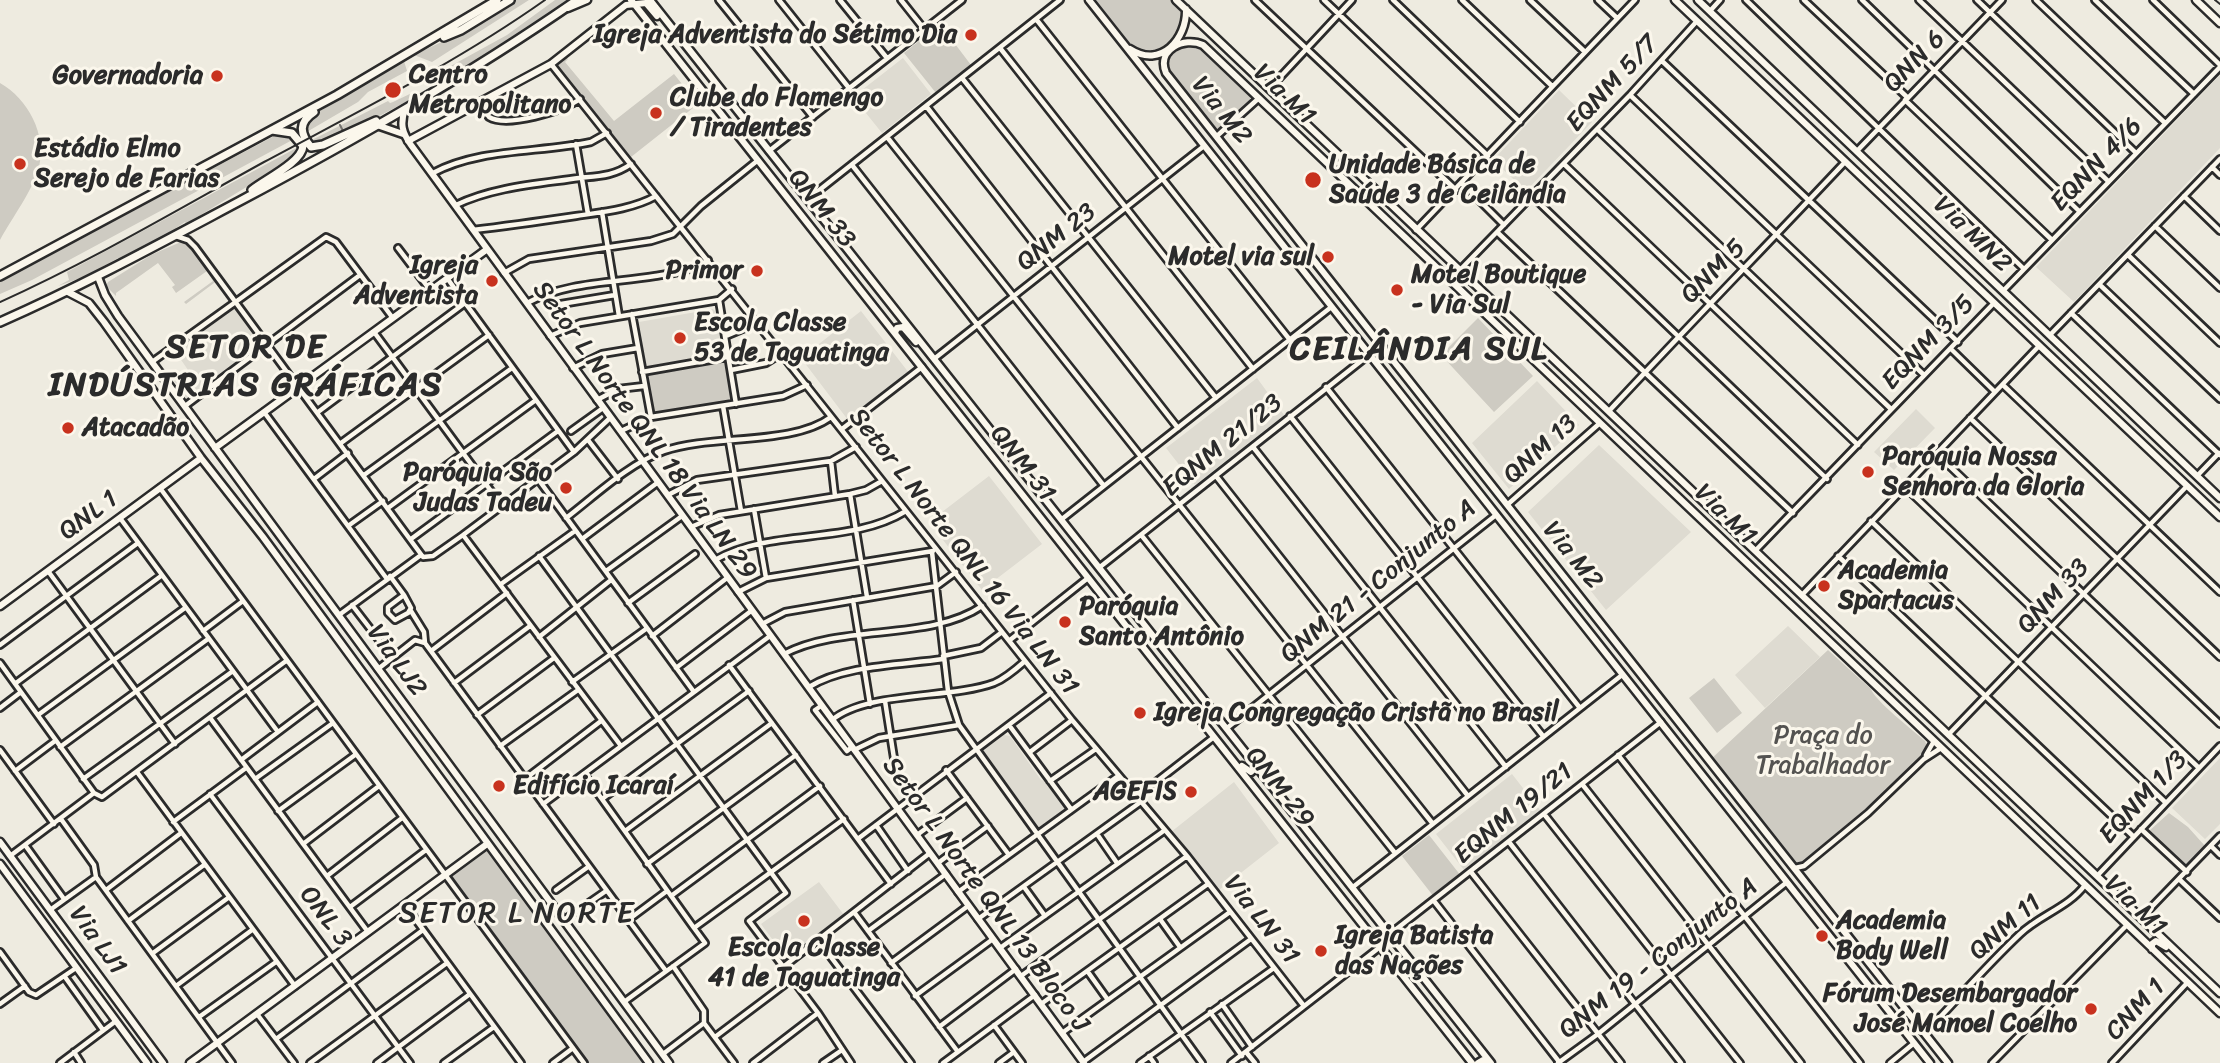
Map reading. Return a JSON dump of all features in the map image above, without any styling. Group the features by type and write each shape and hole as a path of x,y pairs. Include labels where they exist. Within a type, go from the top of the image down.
{"main road":[{"path":"0,276 337,95 497,0"},
{"path":"437,37 455,34 510,0"},
{"path":"0,322 98,278 377,125 528,34 577,0"},
{"path":"563,9 587,0"},
{"path":"650,0 1353,887 1489,1063"},
{"path":"1088,0 1330,308 1370,354"},
{"path":"1176,0 1745,541"},
{"path":"1675,0 1994,303"},
{"name":"Via MN2","path":"1698,0 2220,498"},
{"path":"2196,0 2220,23"},
{"path":"408,141 551,64 632,1 648,4 660,19 670,26"},
{"name":"QNM 33","path":"632,1 924,370"},
{"path":"1126,46 1147,56 1172,47 1184,30 1186,9"},
{"name":"Via M1","path":"1172,47 1192,41 1203,45 2220,1011"},
{"name":"Via M2","path":"1172,47 1164,59 1166,73 1948,1063"},
{"path":"1732,54 1746,61 1769,84 1775,84 1776,76"},
{"path":"693,79 705,88 720,106 726,107 729,100"},
{"path":"1779,99 1777,93 1780,89 1785,89 1828,124"},
{"path":"1166,99 1171,93 1181,91"},
{"path":"337,95 303,121 301,127 304,139 312,147 323,145 387,118"},
{"path":"377,125 403,134 401,122 405,108"},
{"path":"726,121 729,114 736,115 751,134 763,143"},
{"path":"238,202 302,152 303,146 292,133 272,130"},
{"name":"Setor L Norte QNL 18 Via LN 29","path":"403,134 853,749"},
{"path":"1325,161 1340,170 1369,198 1375,197 1375,190"},
{"path":"1377,211 1378,204 1384,204 1428,241"},
{"path":"806,220 835,251 840,249 842,243"},
{"path":"215,448 486,250"},
{"path":"1953,264 1963,253"},
{"path":"1298,265 1313,260"},
{"path":"1303,272 1313,260"},
{"name":"Via LJ2","path":"98,278 116,313 669,1063"},
{"name":"Via LJ2","path":"68,292 89,303 649,1063"},
{"name":"EQNM 3/5","path":"1994,303 2220,517"},
{"path":"895,333 897,328 903,327 915,341 924,345"},
{"name":"QNM 21 - Conjunto A","path":"1370,354 1496,515"},
{"name":"QNM 31","path":"924,370 1088,578"},
{"path":"937,387 949,396 965,416 973,414 973,408"},
{"path":"1404,398 1415,389"},
{"path":"2111,414 2125,406"},
{"path":"2117,420 2125,406"},
{"path":"173,416 187,410"},
{"name":"QNL 1","path":"0,606 201,458"},
{"path":"1023,496 1025,490 1032,489 1051,512 1062,519"},
{"path":"1675,494 1705,517 1711,514 1710,508"},
{"path":"1496,515 1787,882"},
{"path":"1713,531 1712,524 1717,522 1745,541"},
{"path":"262,537 270,535 273,528"},
{"path":"271,549 274,544 283,541"},
{"name":"Via M1","path":"1745,541 2220,993"},
{"name":"QNM 29","path":"1088,578 1390,958"},
{"path":"1094,586 1106,594 1121,613 1128,612 1130,607"},
{"path":"1593,636 1604,627"},
{"path":"1848,659 1864,667 1869,663 1867,658"},
{"path":"1872,682 1874,676 1879,674 1902,690"},
{"path":"1181,694 1182,688 1189,687 1208,712 1226,727"},
{"path":"422,754 433,745"},
{"path":"1221,745 1247,772 1253,771 1255,764"},
{"path":"1687,756 1699,747"},
{"name":"Setor L Norte QNL 13 Bloco J","path":"853,749 1084,1062"},
{"path":"1693,763 1704,753"},
{"path":"428,762 440,754"},
{"path":"2041,843 2053,833"},
{"name":"Via LJ1","path":"0,842 163,1063"},
{"path":"2051,852 2054,844 2062,842"},
{"path":"190,1063 487,844"},
{"path":"1307,855 1308,849 1315,847 1346,879"},
{"name":"Via LJ1","path":"0,864 147,1063"},
{"name":"QNM 19 - Conjunto A","path":"1787,882 1913,1044"},
{"path":"551,929 564,920"},
{"path":"2152,949 2153,942 2158,941 2187,962"},
{"path":"1390,958 1417,987 1423,987 1425,979"},
{"path":"1390,958 1472,1063"},
{"path":"1879,999 1885,1000 1891,991"},
{"path":"1888,1011 1893,1003 1900,1003"},
{"path":"1913,1044 1930,1063"},
{"path":"1478,1063 1483,1060 1489,1063"}],"street":[{"path":"719,0 813,117"},
{"path":"779,0 849,88"},
{"path":"840,0 887,58"},
{"path":"901,0 924,29"},
{"path":"769,151 961,0"},
{"path":"808,199 1060,0"},
{"path":"1255,0 1456,190"},
{"path":"1324,0 1488,156"},
{"path":"1270,88 1352,0"},
{"path":"1393,0 1520,121"},
{"path":"1462,0 1552,86"},
{"path":"1530,0 1585,52"},
{"path":"1598,0 1617,18"},
{"name":"EQNM 5/7","path":"1416,230 1634,0"},
{"path":"1710,11 1720,0"},
{"path":"1746,0 2024,269"},
{"path":"1804,0 2052,240"},
{"path":"1862,0 2079,211"},
{"path":"1919,0 2108,181"},
{"path":"1977,0 2135,152"},
{"name":"QNN 6","path":"1857,151 2002,0"},
{"path":"2036,0 2165,123"},
{"path":"2095,0 2194,94"},
{"path":"2153,0 2220,66"},
{"path":"1036,19 1290,340"},
{"name":"EQNM 5/7","path":"1460,270 1533,197 1697,21"},
{"path":"1000,48 1253,369"},
{"path":"1662,61 1958,342"},
{"name":"Setor L Norte QNL 16 Via LN 31","path":"551,64 782,352 934,551 956,572 1072,720 1142,801"},
{"name":"EQNN 4/6","path":"2003,291 2220,66"},
{"path":"962,78 1216,398"},
{"path":"1630,95 1924,375"},
{"path":"1217,135 1259,98"},
{"path":"480,103 489,117 502,121 559,111 580,99"},
{"path":"926,106 1178,428"},
{"path":"1597,129 1891,409"},
{"path":"433,173 467,160 591,142 607,133"},
{"path":"887,137 1433,824"},
{"path":"576,144 588,214"},
{"name":"QNM 23","path":"934,359 1204,146"},
{"path":"2050,335 2220,159"},
{"path":"504,273 529,258 665,238 682,227 701,206 757,161"},
{"name":"QNM 5","path":"1609,411 1846,162"},
{"path":"1564,163 1858,445"},
{"path":"456,205 484,194 615,174 631,164"},
{"path":"852,165 1104,486"},
{"path":"2212,167 2220,175"},
{"path":"1462,183 1504,225"},
{"path":"473,230 602,212 638,205 656,196"},
{"path":"2184,196 2220,231"},
{"path":"1533,197 1827,479"},
{"path":"602,212 619,316"},
{"path":"2155,226 2220,288"},
{"path":"190,228 195,247"},
{"path":"480,241 493,229"},
{"path":"1497,232 1793,513"},
{"path":"175,236 188,240 195,247 421,555 426,558 463,535 538,479 588,440 610,418"},
{"path":"152,362 322,238 330,237 337,242 392,317"},
{"path":"398,248 430,290"},
{"path":"2127,255 2220,343"},
{"path":"526,304 559,289 679,272 708,260"},
{"path":"187,410 267,344 360,275"},
{"path":"447,278 573,452"},
{"path":"2100,285 2220,399"},
{"path":"550,336 570,326 719,300 732,289"},
{"path":"561,304 615,295"},
{"path":"719,300 736,404"},
{"path":"318,412 464,303"},
{"name":"EQNM 3/5","path":"1755,551 1994,303"},
{"name":"EQNM 21/23","path":"1062,519 1330,308"},
{"path":"2071,313 2220,454 2197,476"},
{"path":"632,314 651,417"},
{"path":"726,336 757,323"},
{"path":"374,331 502,506"},
{"path":"341,443 489,335"},
{"path":"1802,595 2039,346"},
{"path":"573,369 603,354 638,348"},
{"path":"1951,349 1995,392"},
{"path":"730,370 766,363 782,352"},
{"name":"EQNM 21/23","path":"1100,568 1370,354"},
{"path":"642,372 727,358"},
{"path":"364,475 512,368"},
{"path":"842,429 924,370"},
{"path":"621,431 651,417 783,396 807,385"},
{"path":"2003,385 2220,592"},
{"path":"597,400 618,389 644,386"},
{"path":"1326,387 1580,708"},
{"path":"388,508 536,400"},
{"path":"723,406 741,511"},
{"path":"571,431 603,408"},
{"path":"264,412 348,526 404,595 424,632 425,643 430,651 666,971"},
{"path":"1290,416 1543,736"},
{"path":"566,518 642,462 676,448 804,430 822,424 831,417"},
{"path":"1970,418 2220,657"},
{"name":"QNM 13","path":"1507,505 1600,423"},
{"path":"411,539 558,431"},
{"path":"588,440 618,479"},
{"path":"667,496 685,484 697,480 831,461 856,447"},
{"path":"1253,447 1506,766"},
{"path":"314,479 348,453"},
{"path":"1937,454 2220,724"},
{"path":"831,461 835,496"},
{"path":"1216,476 1468,796"},
{"path":"538,479 694,692"},
{"path":"691,527 706,519 741,511 850,494 866,490 882,481"},
{"path":"582,539 657,483"},
{"name":"QNM 33","path":"1949,734 2187,486"},
{"path":"1905,487 2199,768"},
{"path":"160,488 584,1063"},
{"path":"850,494 867,597"},
{"path":"348,526 383,501"},
{"path":"754,509 766,578"},
{"path":"715,560 741,547 855,529 888,521 906,511"},
{"name":"QNM 21 - Conjunto A","path":"1226,727 1496,515"},
{"path":"606,571 682,516"},
{"path":"120,518 278,732"},
{"path":"1871,522 2166,803"},
{"path":"501,584 575,530"},
{"path":"463,535 621,746"},
{"path":"1142,536 1395,853"},
{"path":"0,645 138,543"},
{"path":"738,592 766,578 934,551 943,657 948,691 959,725 1202,1063"},
{"path":"628,603 695,554"},
{"path":"339,615 421,555"},
{"path":"539,556 772,871 786,894 749,921 818,1013 851,1063"},
{"path":"1838,556 2134,837"},
{"path":"48,571 174,744"},
{"path":"762,624 786,612 937,586 956,572"},
{"path":"15,683 162,576"},
{"path":"652,636 727,578"},
{"path":"1010,640 1088,578"},
{"path":"539,637 611,580"},
{"path":"430,651 508,593"},
{"path":"404,595 388,607 388,613 399,620 411,611"},
{"path":"853,600 870,704"},
{"path":"202,631 243,601"},
{"path":"352,605 392,657"},
{"path":"783,654 809,642 940,622 964,616 982,606"},
{"path":"38,715 186,608"},
{"path":"676,668 751,611"},
{"path":"454,683 530,626"},
{"path":"572,682 646,629"},
{"path":"808,688 834,674 943,657 981,648 1002,632"},
{"path":"544,804 770,636"},
{"path":"60,747 208,639"},
{"path":"378,669 415,640 425,643"},
{"path":"477,715 554,659"},
{"path":"0,663 93,793 104,797 286,661"},
{"path":"832,720 855,708 870,704 995,683 1025,661"},
{"path":"729,665 891,884"},
{"path":"83,779 233,671"},
{"name":"EQNM 19/21","path":"1353,887 1622,675"},
{"path":"500,746 578,690"},
{"path":"601,799 749,691"},
{"path":"0,708 21,692"},
{"path":"859,838 1051,693"},
{"path":"241,760 318,702"},
{"path":"885,702 896,771 912,796"},
{"path":"821,706 815,710 847,751 879,738 959,725"},
{"path":"210,718 368,932"},
{"path":"1030,752 1072,720"},
{"path":"525,779 601,722"},
{"name":"EQNM 19/21","path":"1390,934 1661,722"},
{"path":"255,779 333,723"},
{"path":"625,831 772,723"},
{"path":"1009,725 1070,809"},
{"path":"1138,796 1214,737"},
{"path":"15,771 55,741"},
{"path":"1924,759 1934,741"},
{"name":"EQNM 1/3","path":"2097,876 2220,746"},
{"path":"1795,869 1804,866 1868,813 1924,759 1942,748"},
{"path":"1050,781 1096,749"},
{"path":"0,750 54,824"},
{"path":"278,811 355,755"},
{"path":"648,864 796,755"},
{"path":"1618,755 1860,1063"},
{"path":"173,821 246,768"},
{"path":"946,771 1009,855"},
{"path":"137,772 295,986"},
{"path":"584,774 705,943 624,1002"},
{"path":"958,892 1118,776"},
{"path":"1582,785 1801,1063"},
{"path":"303,844 379,786"},
{"path":"628,920 748,839 820,786"},
{"path":"10,856 93,793"},
{"name":"ONL 3","path":"210,794 410,1063"},
{"path":"917,835 967,798"},
{"path":"978,919 1142,801"},
{"name":"Via LN 31","path":"1142,801 1304,1006"},
{"path":"1544,814 1740,1063"},
{"path":"327,876 402,818"},
{"path":"61,819 94,865 96,877 232,1063"},
{"path":"694,928 844,819"},
{"path":"876,825 908,871"},
{"path":"938,863 988,826"},
{"path":"2141,829 2187,872"},
{"path":"1000,948 1165,830"},
{"path":"106,890 181,833"},
{"path":"1097,834 1117,863"},
{"path":"2141,918 2220,836"},
{"path":"1509,842 1681,1063"},
{"path":"25,845 64,899"},
{"path":"2211,846 2220,855"},
{"path":"350,907 426,850"},
{"path":"783,967 930,853"},
{"path":"1021,976 1187,856"},
{"path":"128,921 204,865"},
{"path":"1801,877 1804,866"},
{"path":"556,890 588,867"},
{"path":"1471,872 1621,1063"},
{"path":"868,931 946,874"},
{"path":"50,910 96,877"},
{"path":"2180,880 2220,918"},
{"name":"QNM 19 - Conjunto A","path":"1559,1063 1787,882"},
{"path":"1041,1004 1208,884"},
{"name":"QNM 11","path":"1924,1034 2021,933 2078,895 2085,885"},
{"path":"1024,887 1045,916"},
{"path":"564,920 606,891"},
{"path":"153,953 228,898"},
{"path":"1434,901 1559,1063"},
{"path":"405,905 517,1062"},
{"path":"891,963 968,906"},
{"path":"854,912 958,1052"},
{"path":"1062,1032 1230,912"},
{"path":"1160,919 1180,947"},
{"path":"1992,1063 2127,925"},
{"path":"176,986 252,930"},
{"path":"276,1039 423,930"},
{"path":"915,996 993,939"},
{"path":"1084,1062 1251,939"},
{"path":"818,940 911,1063"},
{"path":"1231,1063 1380,947"},
{"path":"0,953 32,995 39,995 76,968"},
{"path":"199,1017 276,962"},
{"path":"310,1063 447,963"},
{"path":"673,966 705,1011 704,1023 734,1063"},
{"path":"1140,1063 1274,968"},
{"path":"939,1027 1016,969"},
{"path":"1088,972 1108,1000"},
{"path":"65,977 103,1030"},
{"path":"715,1037 792,979"},
{"name":"CNM 1","path":"2112,1063 2187,982"},
{"path":"0,1004 25,986"},
{"path":"377,1063 470,994"},
{"path":"943,1063 1035,995"},
{"path":"1222,1004 1252,1047"},
{"path":"753,1063 818,1013"},
{"path":"1210,1013 1244,1054 1255,1063"},
{"path":"257,1014 294,1063"},
{"path":"60,1063 116,1021"},
{"path":"663,1054 704,1023"},
{"path":"994,1025 1022,1063"},
{"path":"444,1063 494,1027"},
{"path":"1890,1063 1913,1044"},
{"path":"553,1063 573,1048"},
{"path":"823,1063 842,1050"},
{"path":"74,1052 81,1063"},
{"path":"999,1063 1014,1052"},
{"path":"1149,1056 1154,1063"}],"shaded area":[{"path":"903,58 931,94 882,133 853,97"},
{"path":"2220,75 2220,148 2074,302 2036,267"},
{"path":"1559,90 1592,122 1526,191 1493,160"},
{"path":"235,307 262,344 187,399 174,381 188,370 175,351"},
{"name":"Escola Classe 53 de Taguatinga","path":"713,309 716,312 722,353 720,355 647,368 644,365 639,322"},
{"path":"861,311 909,373 848,420 801,358"},
{"path":"1257,378 1284,415 1195,485 1166,448"},
{"path":"1537,381 1579,425 1509,489 1472,443"},
{"path":"1916,409 1935,428 1894,470 1874,452"},
{"path":"1599,445 1691,532 1606,610 1528,512"},
{"path":"989,476 1042,544 982,590 929,522"},
{"path":"1788,626 1820,657 1765,708 1735,675"},
{"path":"1004,735 1010,736 1065,808 1064,812 1041,829 1035,829 983,756 983,751"},
{"path":"2220,758 2220,824 2205,839 2172,808"},
{"path":"1512,774 1540,810 1464,870 1436,834"},
{"path":"1234,782 1279,843 1219,890 1171,832"},
{"name":"Escola Classe 41 de Taguatinga","path":"819,882 847,919 789,962 761,924"}],"green space":[{"path":"512,0 529,0 432,62 414,55 454,36"},
{"path":"555,0 570,0 438,85 319,144 310,141 388,101 393,102 414,92 416,95 431,87 427,79 507,35"},
{"path":"1096,0 1172,0 1182,14 1182,25 1170,43 1150,52 1140,51 1118,32"},
{"path":"940,24 971,65 936,93 904,53"},
{"path":"1187,44 1202,48 1250,95 1250,100 1220,129 1213,128 1168,71 1168,57"},
{"name":"Clube do Flamengo / Tiradentes","path":"566,57 568,59 565,62 614,121 674,74 698,104 631,157 558,67 557,64"},
{"path":"404,61 407,71 368,92 358,102 305,133 305,122 308,118"},
{"name":"Estádio Elmo Serejo de Farias","path":"0,83 27,108 38,130 41,155 32,185 0,240"},
{"path":"280,133 296,138 32,280 0,294 0,281"},
{"path":"300,146 297,156 186,224 185,222 120,260 118,258 86,276 58,286 69,280 67,272"},
{"path":"183,241 193,251 195,249 218,280 186,304 184,302 213,281 207,271 176,293 172,287 175,285 158,263 116,293 116,296 106,286 108,282 151,255"},
{"path":"1478,318 1533,376 1494,412 1441,355"},
{"path":"725,362 732,403 653,416 646,375"},
{"name":"Praça do Trabalhador","path":"1828,650 1925,741 1928,749 1900,779 1797,867 1710,760"},
{"path":"1714,678 1742,713 1717,733 1689,698"},
{"path":"2169,813 2188,827 2205,846 2187,866 2167,851 2149,831"},
{"path":"1429,835 1461,876 1434,897 1402,856"},
{"path":"487,850 643,1063 587,1063 450,876"}],"waterway":[{"path":"340,125 343,131"}],"railway":[{"path":"0,302 101,252 407,86 477,45 545,0"},
{"path":"2215,0 2220,4"}],"place":[{"name":"Igreja Adventista do Sétimo Dia","path":"971,35"},
{"name":"Governadoria","path":"217,76"},
{"name":"Centro Metropolitano","path":"393,90"},
{"name":"Clube do Flamengo / Tiradentes","path":"656,113"},
{"name":"Estádio Elmo Serejo de Farias","path":"20,164"},
{"name":"Unidade Básica de Saúde 3 de Ceilândia","path":"1313,180"},
{"name":"Motel via sul","path":"1328,257"},
{"name":"Primor","path":"757,271"},
{"name":"Igreja Adventista","path":"492,281"},
{"name":"Motel Boutique - Via Sul","path":"1397,290"},
{"name":"Escola Classe 53 de Taguatinga","path":"680,338"},
{"name":"Atacadão","path":"68,428"},
{"name":"Paróquia Nossa Senhora da Gloria","path":"1868,472"},
{"name":"Paróquia São Judas Tadeu","path":"566,488"},
{"name":"Academia Spartacus","path":"1824,586"},
{"name":"Paróquia Santo Antônio","path":"1065,622"},
{"name":"Igreja Congregação Cristã no Brasil","path":"1140,713"},
{"name":"Edifício Icaraí","path":"499,786"},
{"name":"AGEFIS","path":"1191,792"},
{"name":"Escola Classe 41 de Taguatinga","path":"804,921"},
{"name":"Academia Body Well","path":"1822,936"},
{"name":"Igreja Batista das Nações","path":"1321,951"},
{"name":"Fórum Desembargador José Manoel Coelho","path":"2091,1009"}],"district":[{"name":"CEILÂNDIA SUL","path":"1419,351"},
{"name":"SETOR DE INDÚSTRIAS GRÁFICAS","path":"246,368"},
{"name":"SETOR L NORTE","path":"517,914"}]}
